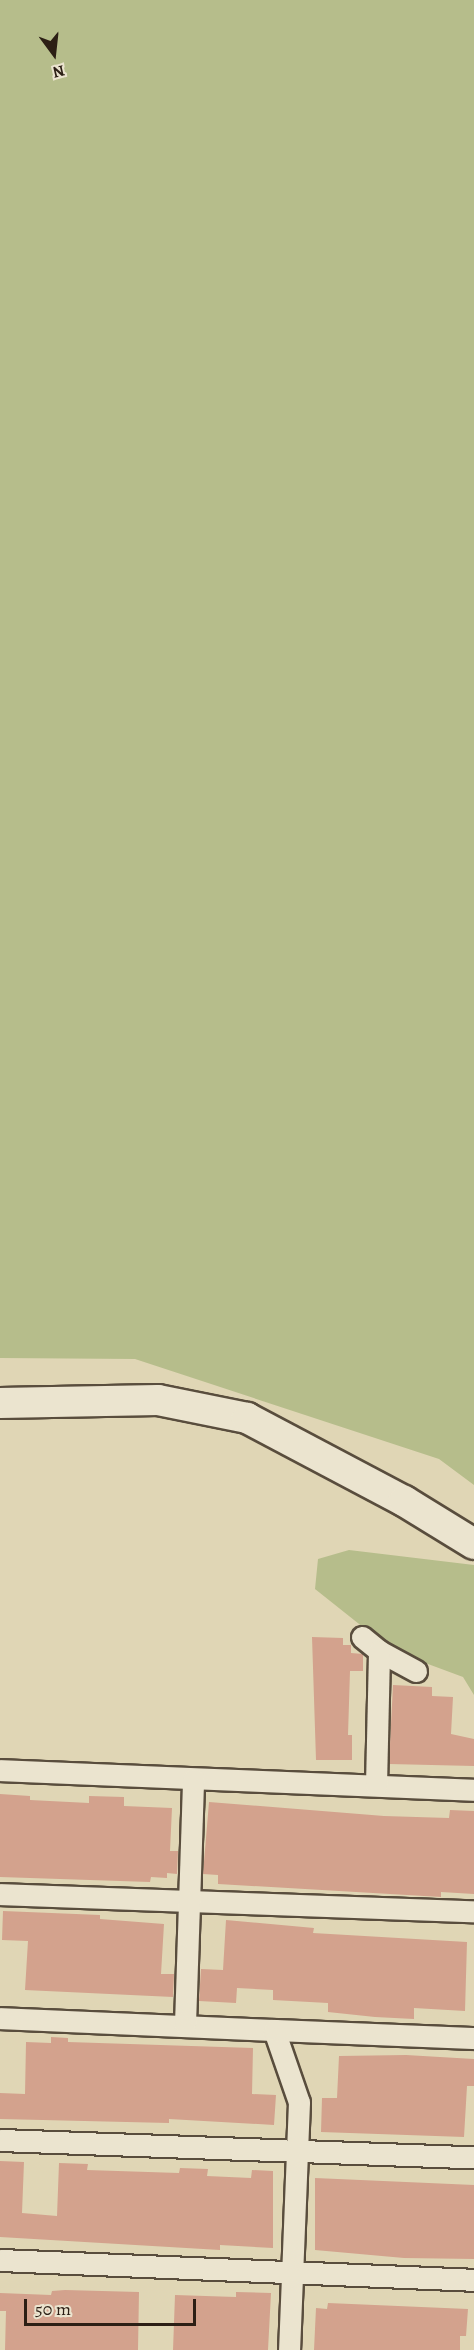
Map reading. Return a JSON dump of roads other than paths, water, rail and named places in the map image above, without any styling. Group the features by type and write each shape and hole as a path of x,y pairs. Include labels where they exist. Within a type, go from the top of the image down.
{"street":[{"path":"0,1403 158,1400 247,1418 404,1501 474,1544"},
{"path":"362,1637 379,1651 416,1671"},
{"path":"376,1785 379,1651"},
{"path":"0,1770 474,1790"},
{"path":"185,2024 187,1901 193,1779"},
{"path":"0,1894 474,1911"},
{"path":"0,2018 185,2024 474,2038"},
{"path":"274,2030 299,2102 289,2350"},
{"path":"0,2140 474,2157"},
{"path":"0,2260 474,2280"}]}
